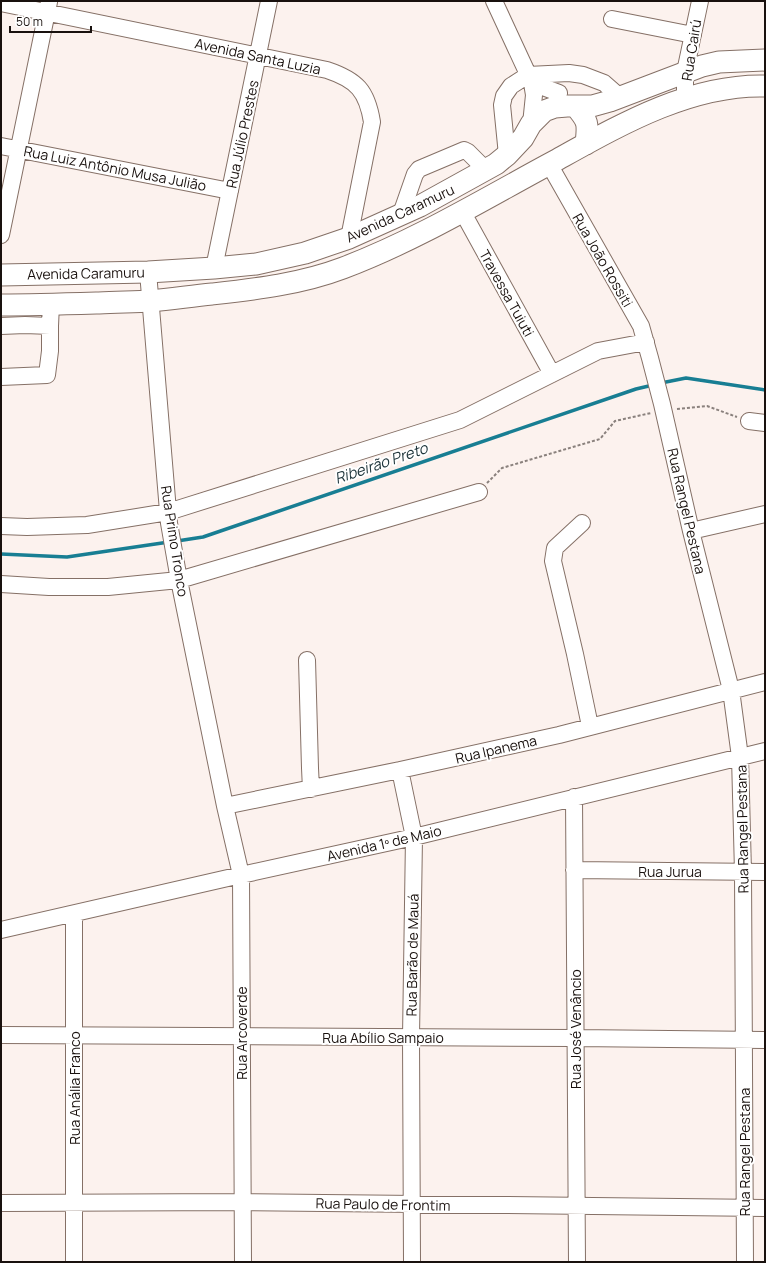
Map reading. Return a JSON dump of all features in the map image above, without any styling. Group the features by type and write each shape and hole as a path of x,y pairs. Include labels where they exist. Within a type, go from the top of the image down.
{"main road":[{"name":"Avenida Caramuru","path":"1,275 148,272 214,268 256,264 305,253 349,238 420,206 486,170 507,155 544,111 555,107 592,106 702,66 719,62 765,60"},
{"name":"Avenida Caramuru","path":"1,305 150,301 288,284 320,276 384,252 421,234 586,144 628,122 665,106 724,88 765,86"},
{"path":"576,107 586,118 586,144"},
{"path":"527,131 528,152 535,159 549,164"}],"street":[{"name":"Rua Júlio Prestes","path":"214,268 269,1"},
{"path":"494,1 530,79 534,95 527,131"},
{"name":"Rua Cairú","path":"685,99 685,72 700,1"},
{"name":"Avenida Santa Luzia","path":"1,3 48,6 258,56 327,70 348,79 362,91 369,106 372,122 349,238"},
{"path":"1,235 48,6"},
{"path":"612,18 693,35"},
{"path":"507,155 502,105 504,96 511,86 530,79 569,73 583,75 604,83 620,97"},
{"path":"530,79 559,93"},
{"name":"Rua Luiz Antônio Musa Julião","path":"1,146 230,191"},
{"path":"401,214 415,174 419,169 464,150 468,152 486,170"},
{"name":"Rua João Rossiti","path":"549,164 641,326 650,358"},
{"name":"Travessa Tuiuti","path":"462,211 552,374"},
{"name":"Rua Primo Tronco","path":"148,272 168,517 225,806"},
{"path":"1,377 47,374 50,351 51,304"},
{"path":"1,326 50,326"},
{"path":"1,526 27,527 87,525 168,517 460,420 598,351 646,342"},
{"name":"Rua Rangel Pestana","path":"650,358 731,690 740,757 743,872 745,1262"},
{"path":"749,421 765,423"},
{"path":"1,584 49,587 108,587 180,580 478,492"},
{"path":"691,531 765,514"},
{"path":"582,523 555,548 553,561 590,726"},
{"path":"307,660 311,788"},
{"name":"Rua Ipanema","path":"225,806 559,735 765,682"},
{"name":"Avenida 1º de Maio","path":"1,930 414,837 765,751"},
{"name":"Rua Barão de Mauá","path":"400,770 414,837 411,1037 412,1262"},
{"name":"Rua José Venâncio","path":"574,797 577,1262"},
{"name":"Rua Arcoverde","path":"225,806 241,875 243,1262"},
{"name":"Rua Jurua","path":"574,870 765,872"},
{"name":"Rua Anália Franco","path":"74,914 74,1262"},
{"name":"Rua Abílio Sampaio","path":"1,1035 765,1040"},
{"name":"Rua Paulo de Frontim","path":"1,1203 242,1202 765,1208"}],"path":[{"path":"478,492 502,468 600,439 615,421 663,407 707,406 749,421"}],"waterway":[{"name":"Ribeirão Preto","path":"661,383 686,378 765,390"},
{"name":"Ribeirão Preto","path":"177,541 203,537 636,389 653,385"},
{"name":"Ribeirão Preto","path":"1,554 67,557 169,542"}]}
